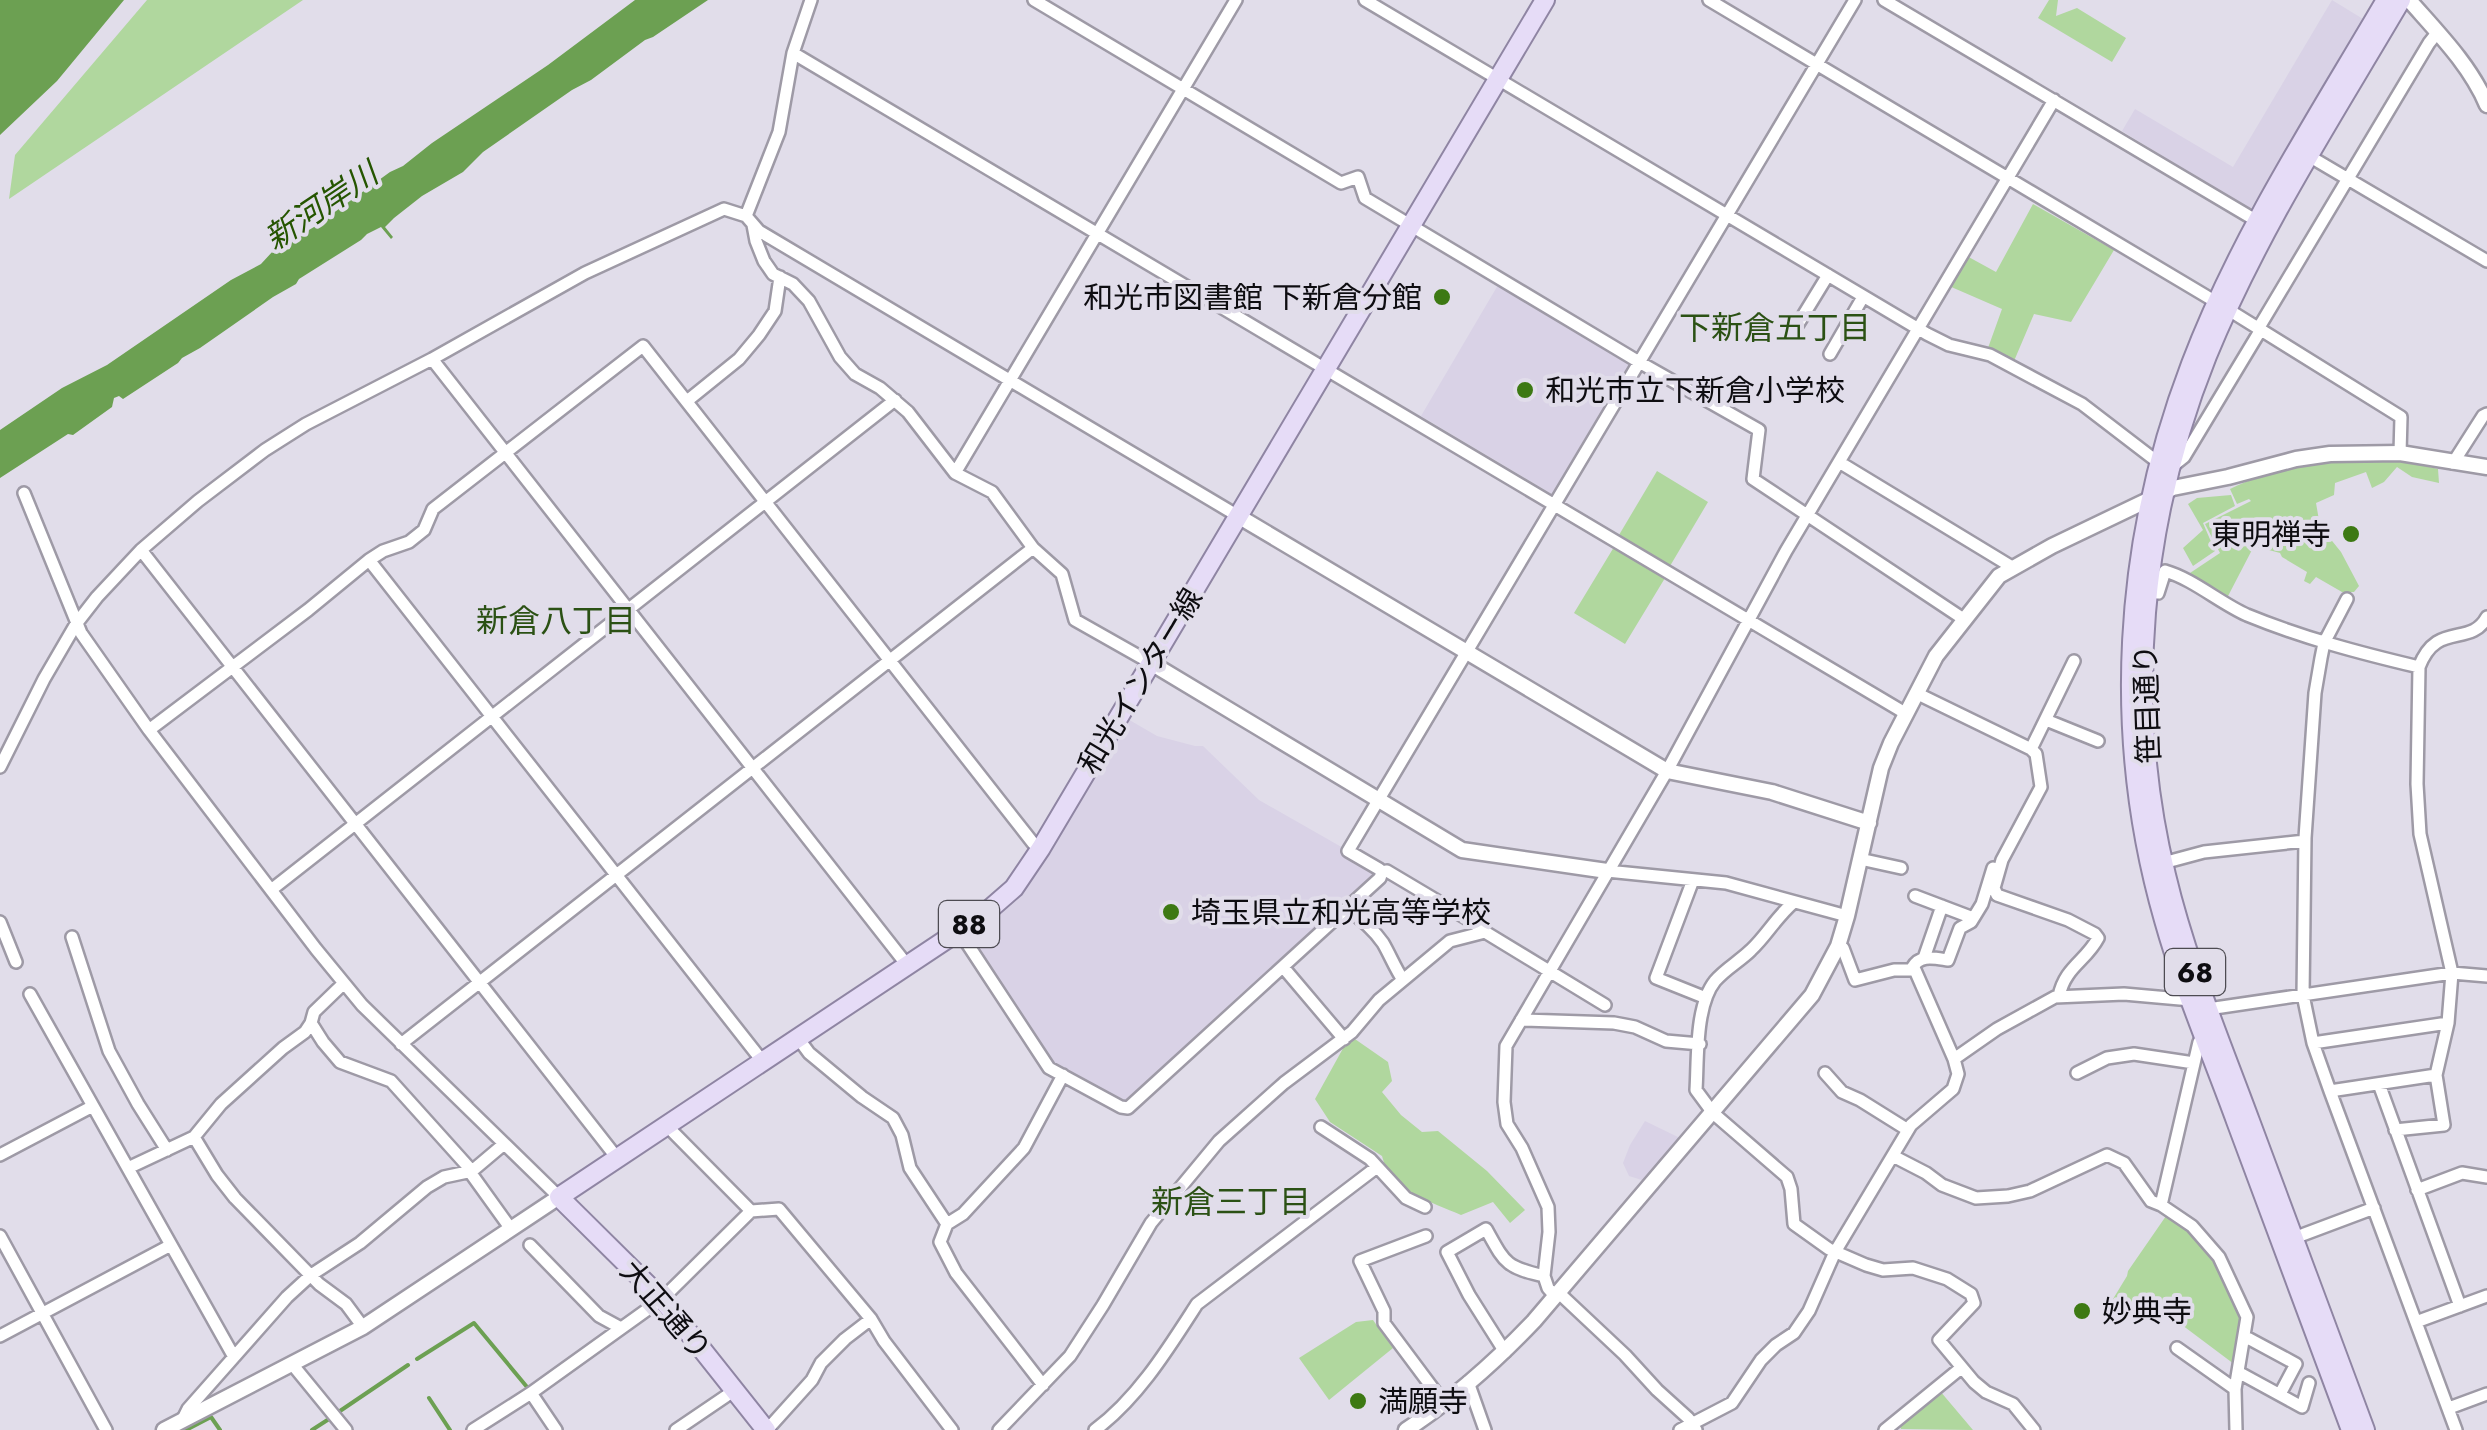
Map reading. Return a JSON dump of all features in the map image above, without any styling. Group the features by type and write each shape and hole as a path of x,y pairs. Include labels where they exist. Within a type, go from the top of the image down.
{"main road":[{"name":"和光インター線","path":"560,1197 1008,895 1041,848 1545,0"},
{"name":"笹目通り","path":"2365,1430 2294,1238 2200,1004 2174,954 2152,875 2134,762 2130,692 2139,555 2181,389 2222,306 2257,221 2386,0"},
{"name":"笹目通り","path":"2222,306 2401,0"},
{"name":"笹目通り","path":"2157,496 2143,649 2144,720 2163,863 2200,1004 2205,1039 2351,1430"},
{"name":"大正通り","path":"560,1197 662,1300 767,1430"}],"street":[{"path":"811,0 792,53 779,132 749,221 764,261 773,274 793,284 809,301 840,357 855,374 908,412 956,473 992,492 1033,548 1062,574 1075,620 1462,850 1726,884 1847,916"},
{"path":"1034,0 1340,183 1358,176 1365,198 1759,430 1753,479 1965,620"},
{"path":"956,473 1236,0"},
{"path":"1366,0 1919,329 1949,345 1990,355 2082,404 2164,465 2184,457 2437,33"},
{"path":"1709,0 2402,417 2400,453"},
{"path":"1605,1005 1348,850 1854,0"},
{"path":"1884,0 2257,221"},
{"path":"2410,0 2479,85 2487,105"},
{"path":"792,53 1905,713"},
{"path":"1912,968 1954,1059 1958,1074 1952,1089 1908,1130 1835,1252 1809,1311 1794,1333 1761,1360 1732,1403 1689,1428 1625,1355 1548,1288 1544,1276 1548,1207 1507,1124 1506,1046 1667,771 1808,515 2054,100"},
{"path":"2309,156 2487,261"},
{"path":"0,767 76,624 141,550 198,501 306,424 586,274 724,209 1667,771 1772,792 1869,823"},
{"path":"1798,324 1828,275"},
{"path":"687,401 740,359 758,335 775,312 780,276"},
{"path":"1830,354 1863,297"},
{"path":"149,730 369,560 409,542 424,530 433,508 643,346 1041,848"},
{"path":"432,359 908,966"},
{"path":"272,890 895,400"},
{"path":"2453,463 2487,414"},
{"path":"1406,1430 1505,1352 1812,994 1838,946 1881,768 1936,656 1990,585 2012,568 2173,488 2313,456 2400,453 2487,467"},
{"path":"1839,462 2012,568"},
{"path":"24,493 76,624 149,730 343,984 560,1197 363,1327 164,1430"},
{"path":"401,1044 1033,548"},
{"path":"141,550 617,1158"},
{"path":"369,560 763,1062"},
{"path":"2148,592 2158,593 2165,571 2246,614 2324,643 2419,667"},
{"path":"2347,600 2324,643 2315,693 2305,842 2303,995 2313,1042 2330,1091 2456,1430"},
{"path":"2396,1130 2444,1125 2436,1075 2448,1023 2452,973 2420,834 2419,667 2424,653 2438,640 2475,631 2487,616"},
{"path":"2032,749 2074,662"},
{"path":"1916,692 2036,754 2041,786 2002,860 1994,888 1997,896 2068,920 2098,938 2096,945 2067,974 2059,996"},
{"path":"2046,720 2098,741"},
{"path":"1912,968 1924,958 1948,960 1960,928 1971,922 1982,904 2002,848 2016,832"},
{"path":"2163,863 2204,852 2305,842"},
{"path":"1860,859 1901,868"},
{"path":"959,931 1049,1068 1128,1108 1347,909 1382,872"},
{"path":"1693,880 1656,978 1706,998"},
{"path":"1915,896 1972,918"},
{"path":"1794,902 1753,948 1715,981 1706,998 1696,1090 1713,1113 1787,1176 1794,1224 1835,1252 1883,1270 1913,1268 1947,1279 1972,1294 1974,1303 1939,1340 1986,1392 2013,1404 2034,1430"},
{"path":"1924,958 1942,906"},
{"path":"1347,909 1384,944 1403,980"},
{"path":"0,922 16,962"},
{"path":"999,1430 1077,1346 1151,1224 1219,1140 1284,1082 1344,1039 1379,1000 1450,941 1485,932"},
{"path":"72,937 108,1051 167,1150"},
{"path":"1838,946 1854,980 1912,968"},
{"path":"1284,967 1344,1039"},
{"path":"1954,1059 2059,996 2124,994 2200,1004 2303,995 2452,973 2487,976"},
{"path":"128,1168 194,1137 221,1104 305,1032 314,1012 343,984"},
{"path":"30,994 234,1356"},
{"path":"1521,1020 1614,1023 1666,1041 1700,1044"},
{"path":"311,1023 340,1062 391,1082 471,1172 511,1229"},
{"path":"2313,1042 2448,1023"},
{"path":"798,1038 862,1097 893,1118 902,1135 910,1168 947,1224"},
{"path":"2161,1205 2199,1042 2205,1039"},
{"path":"2077,1073 2107,1058 2134,1054 2194,1064"},
{"path":"1825,1074 1842,1092 1908,1130"},
{"path":"1044,1385 994,1324 946,1257 940,1242 947,1224 962,1214 1024,1148 1063,1075"},
{"path":"2330,1091 2436,1075"},
{"path":"2379,1084 2460,1306"},
{"path":"0,1156 93,1106"},
{"path":"666,1126 751,1211"},
{"path":"1321,1128 1370,1159 1406,1198 1425,1207"},
{"path":"194,1137 235,1198 311,1275 346,1304 363,1327"},
{"path":"182,1420 234,1356 311,1275 360,1242 427,1187 444,1177 471,1172 504,1144"},
{"path":"1893,1156 1942,1185 1976,1198 2030,1191 2107,1155 2124,1163 2151,1201 2192,1226 2219,1257 2247,1317 2235,1390 2236,1430"},
{"path":"1095,1430 1122,1408 1197,1304 1377,1167"},
{"path":"2417,1190 2462,1173 2487,1177"},
{"path":"2294,1238 2374,1208"},
{"path":"472,1430 662,1300 751,1211 779,1209 871,1319 952,1430"},
{"path":"1505,1352 1447,1252 1486,1229 1504,1261 1544,1276"},
{"path":"0,1236 106,1430"},
{"path":"1426,1236 1360,1261 1384,1311 1384,1323 1443,1402"},
{"path":"0,1336 172,1245"},
{"path":"530,1245 599,1316 621,1328"},
{"path":"2416,1322 2487,1296"},
{"path":"767,1430 812,1380 822,1362 871,1319"},
{"path":"2244,1336 2296,1364 2280,1394"},
{"path":"2177,1348 2235,1390"},
{"path":"292,1364 346,1430"},
{"path":"1890,1429 1962,1368"},
{"path":"2238,1372 2302,1407 2309,1383"},
{"path":"1468,1382 1484,1430"},
{"path":"676,1430 735,1390"},
{"path":"531,1392 556,1430"},
{"path":"2448,1408 2487,1394"}],"shaded area":[{"path":"0,0 124,0 57,81 0,135"},
{"path":"147,0 303,0 9,199 15,155"},
{"path":"635,0 708,0 483,152 463,172 422,196 385,227 391,239 381,227 367,234 123,399 114,398 112,407 73,435 68,434 0,478 0,430 261,264 273,251 403,166"},
{"path":"2049,0 2058,0 2056,16 2077,8 2126,38 2112,62 2038,18"},
{"path":"2332,0 2363,19 2250,210 2122,131 2135,109 2233,167"},
{"path":"2033,204 2114,250 2071,322 2034,314 2014,361 1988,348 2002,309 1949,286 1965,255 1996,272"},
{"name":"和光市立下新倉小学校","path":"1498,285 1629,364 1552,494 1421,416"},
{"path":"2399,460 2438,469 2439,483 2412,477 2397,467 2384,482 2372,488 2366,472 2335,483 2334,495 2316,503 2320,526 2341,552 2359,586 2354,592 2342,592 2316,577 2310,584 2304,581 2307,572 2280,553 2254,546 2227,598 2190,573 2220,553 2205,524 2251,501 2237,504 2230,489 2291,469"},
{"path":"1657,471 1708,502 1670,566 1619,535"},
{"path":"2231,495 2235,506 2203,523 2215,551 2193,566 2183,548 2203,530 2188,504 2197,498"},
{"path":"1614,547 1665,578 1625,644 1574,613"},
{"name":"埼玉県立和光高等学校","path":"1126,718 1157,736 1203,746 1259,800 1345,849 1376,877 1131,1102 1123,1104 1051,1065 966,940 968,932 998,916 1017,900"},
{"path":"1352,1037 1388,1062 1392,1081 1382,1092 1401,1115 1422,1132 1438,1131 1487,1171 1525,1210 1510,1223 1493,1202 1461,1215 1425,1200 1394,1178 1382,1156 1330,1122 1315,1099"},
{"path":"1645,1121 1682,1139 1645,1181 1629,1176 1623,1163"},
{"path":"2166,1216 2188,1232 2214,1262 2234,1300 2241,1325 2234,1364 2166,1313 2156,1326 2113,1299"},
{"path":"1373,1320 1393,1348 1329,1400 1299,1358 1356,1322"},
{"path":"1940,1391 1973,1430 1901,1429 1899,1424"}],"waterway":[{"path":"417,1359 474,1323 527,1387"},
{"path":"337,1413 408,1365"},
{"path":"429,1398 450,1430"},
{"path":"186,1430 211,1417 220,1430"},
{"path":"312,1430 329,1419"}],"place":[{"name":"和光市図書館 下新倉分館","path":"1442,297"},
{"name":"和光市立下新倉小学校","path":"1525,390"},
{"name":"東明禅寺","path":"2351,534"},
{"name":"埼玉県立和光高等学校","path":"1171,912"},
{"name":"妙典寺","path":"2082,1311"},
{"name":"満願寺","path":"1358,1401"}],"district":[{"name":"下新倉五丁目","path":"1775,328"},
{"name":"新倉八丁目","path":"556,621"},
{"name":"新倉三丁目","path":"1231,1202"}],"water label":[{"name":"新河岸川","path":"321,206"}]}
